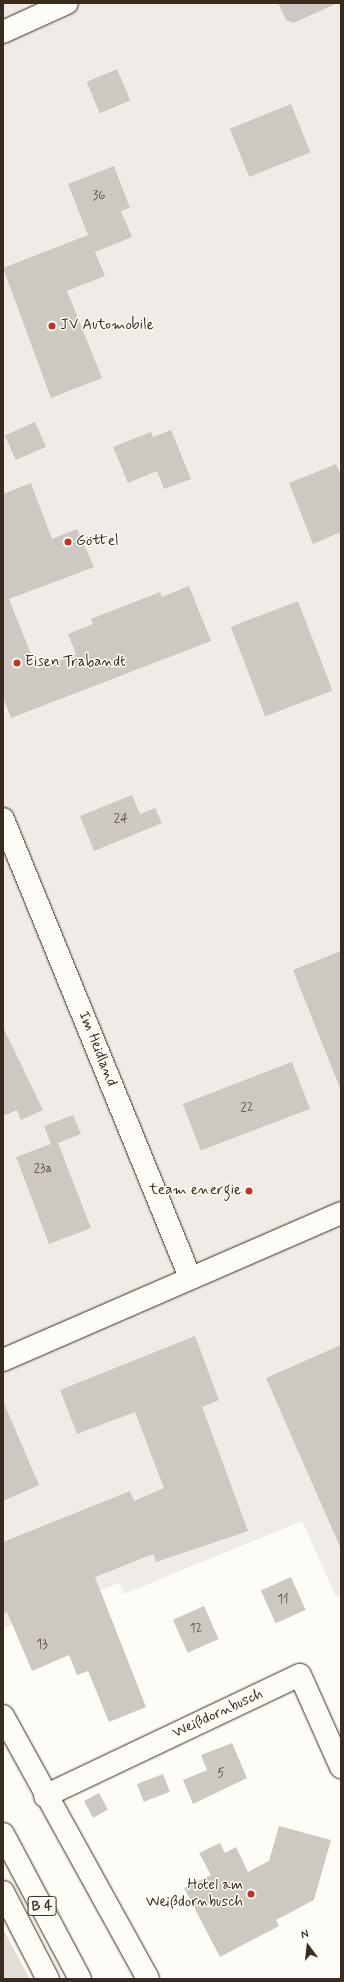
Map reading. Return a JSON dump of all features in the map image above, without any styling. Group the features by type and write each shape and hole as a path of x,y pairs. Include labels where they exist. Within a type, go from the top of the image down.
{"main road":[{"path":"3,32 67,3"},
{"name":"Im Heidland","path":"3,819 190,1278"},
{"path":"3,1360 341,1213"},
{"name":"Weißdornbusch","path":"45,1796 300,1675 341,1767"},
{"path":"3,1716 45,1796 148,1979"},
{"name":"B 4","path":"3,1834 80,1979"},
{"name":"B 4","path":"3,1892 48,1979"}],"shaded area":[{"path":"3,3 341,3 341,1596 336,1597 302,1521 124,1594 119,1583 3,1628"},
{"path":"3,1929 30,1979 3,1979"}],"building":[{"path":"278,3 338,3 293,23 286,20"},
{"path":"117,69 130,100 100,113 87,82"},
{"path":"291,104 310,152 249,177 230,129"},
{"path":"114,166 130,208 121,211 132,237 95,252 105,276 67,291 102,378 51,398 3,268 88,235 68,184"},
{"path":"35,422 46,447 16,460 5,435"},
{"path":"171,430 191,479 164,489 157,471 128,483 113,447 151,432 153,437"},
{"path":"336,464 341,476 341,532 313,544 289,483"},
{"path":"31,483 52,539 77,529 94,567 9,599 37,669 76,654 68,634 93,624 91,619 160,592 162,597 189,586 211,641 11,718 3,697 3,494"},
{"path":"298,601 332,691 265,716 231,627"},
{"path":"132,795 140,814 155,808 162,823 94,851 80,816"},
{"path":"341,951 341,1088 340,1088 293,970"},
{"path":"3,1027 43,1110 21,1120 17,1110 3,1116"},
{"path":"292,1062 310,1109 201,1151 183,1104"},
{"path":"73,1115 81,1134 58,1143 91,1228 49,1244 16,1157 51,1144 44,1126"},
{"path":"195,1336 219,1400 202,1407 248,1531 156,1562 153,1554 95,1577 146,1707 109,1722 88,1671 77,1675 69,1655 32,1671 7,1612 3,1614 3,1542 130,1491 134,1501 164,1488 135,1412 77,1434 60,1390"},
{"path":"341,1345 341,1549 266,1378"},
{"path":"3,1401 39,1485 3,1501"},
{"path":"291,1577 306,1610 275,1623 261,1590"},
{"path":"204,1606 219,1639 188,1653 173,1620"},
{"path":"232,1743 247,1778 193,1804 183,1780 207,1770 201,1755"},
{"path":"163,1774 170,1792 144,1802 137,1784"},
{"path":"99,1793 108,1810 93,1818 84,1801"},
{"name":"Hotel am Weißdornbusch","path":"279,1826 331,1840 314,1900 276,1920 279,1926 220,1957 184,1888 211,1875 199,1853 220,1843 225,1853 236,1847 248,1872 269,1861"}],"place":[{"name":"JV Automobile","path":"52,326"},
{"name":"Göttel","path":"68,542"},
{"name":"Eisen Trabandt","path":"17,663"},
{"name":"team energie","path":"249,1191"},
{"name":"Hotel am Weißdornbusch","path":"251,1894"}]}
